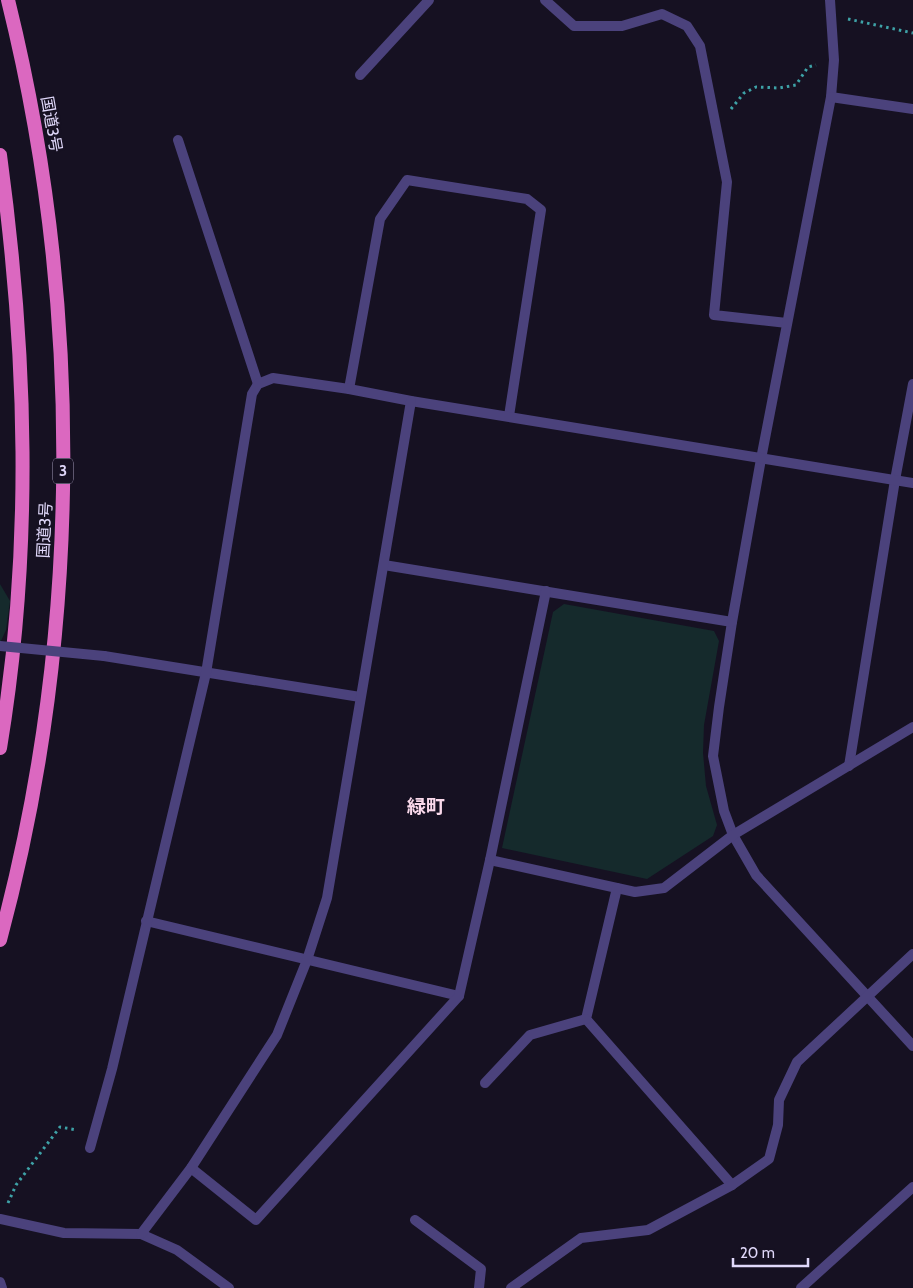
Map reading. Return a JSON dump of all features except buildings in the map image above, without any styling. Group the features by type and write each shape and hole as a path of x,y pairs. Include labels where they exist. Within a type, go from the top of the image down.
{"highway":[{"name":"国道3号","path":"0,940 28,820 44,725 63,521 60,331 47,202 33,114 8,0"},
{"name":"国道3号","path":"0,155 10,229 19,325 24,440 23,529 16,621 0,748"}],"street":[{"path":"360,75 429,0"},
{"path":"545,0 574,26 622,26 662,14 687,26 700,46 727,182 714,316 786,323"},
{"path":"830,0 834,60 830,97 786,323 732,622 713,756 724,811 733,836 756,875 913,1046"},
{"path":"830,97 913,109"},
{"path":"178,140 258,384"},
{"path":"349,389 380,219 407,180 527,199 541,210 509,416"},
{"path":"90,1148 112,1069 206,673 252,394 258,384 273,378 349,389 411,401 913,483"},
{"path":"849,766 894,480 913,384"},
{"path":"141,1234 191,1168 277,1035 308,960 327,898 411,401"},
{"path":"384,565 732,622"},
{"path":"191,1168 256,1220 459,996 490,860 546,591"},
{"path":"0,646 104,656 360,697"},
{"path":"490,860 635,892 664,888 733,836 913,727"},
{"path":"586,1019 617,888"},
{"path":"146,921 459,996"},
{"path":"511,1288 581,1238 648,1230 732,1185 769,1160 778,1125 779,1100 796,1062 913,954"},
{"path":"485,1083 530,1035 586,1019"},
{"path":"586,1019 732,1185"},
{"path":"801,1288 913,1187"},
{"path":"2,1214 64,1233 141,1234 177,1250 229,1288"},
{"path":"415,1220 481,1269 479,1288"},
{"path":"0,1282 2,1288"}],"path":[{"path":"832,16 913,33"},
{"path":"716,130 744,93 756,87 779,88 796,85 808,67 834,60"},
{"path":"2,1214 16,1185 60,1127 95,1132"}],"green space":[{"path":"0,584 10,601 6,630 0,643"},
{"path":"564,604 714,631 719,641 704,725 703,753 706,786 717,825 713,836 647,879 502,848 553,612"}],"district":[{"name":"緑町","path":"426,806"}]}
